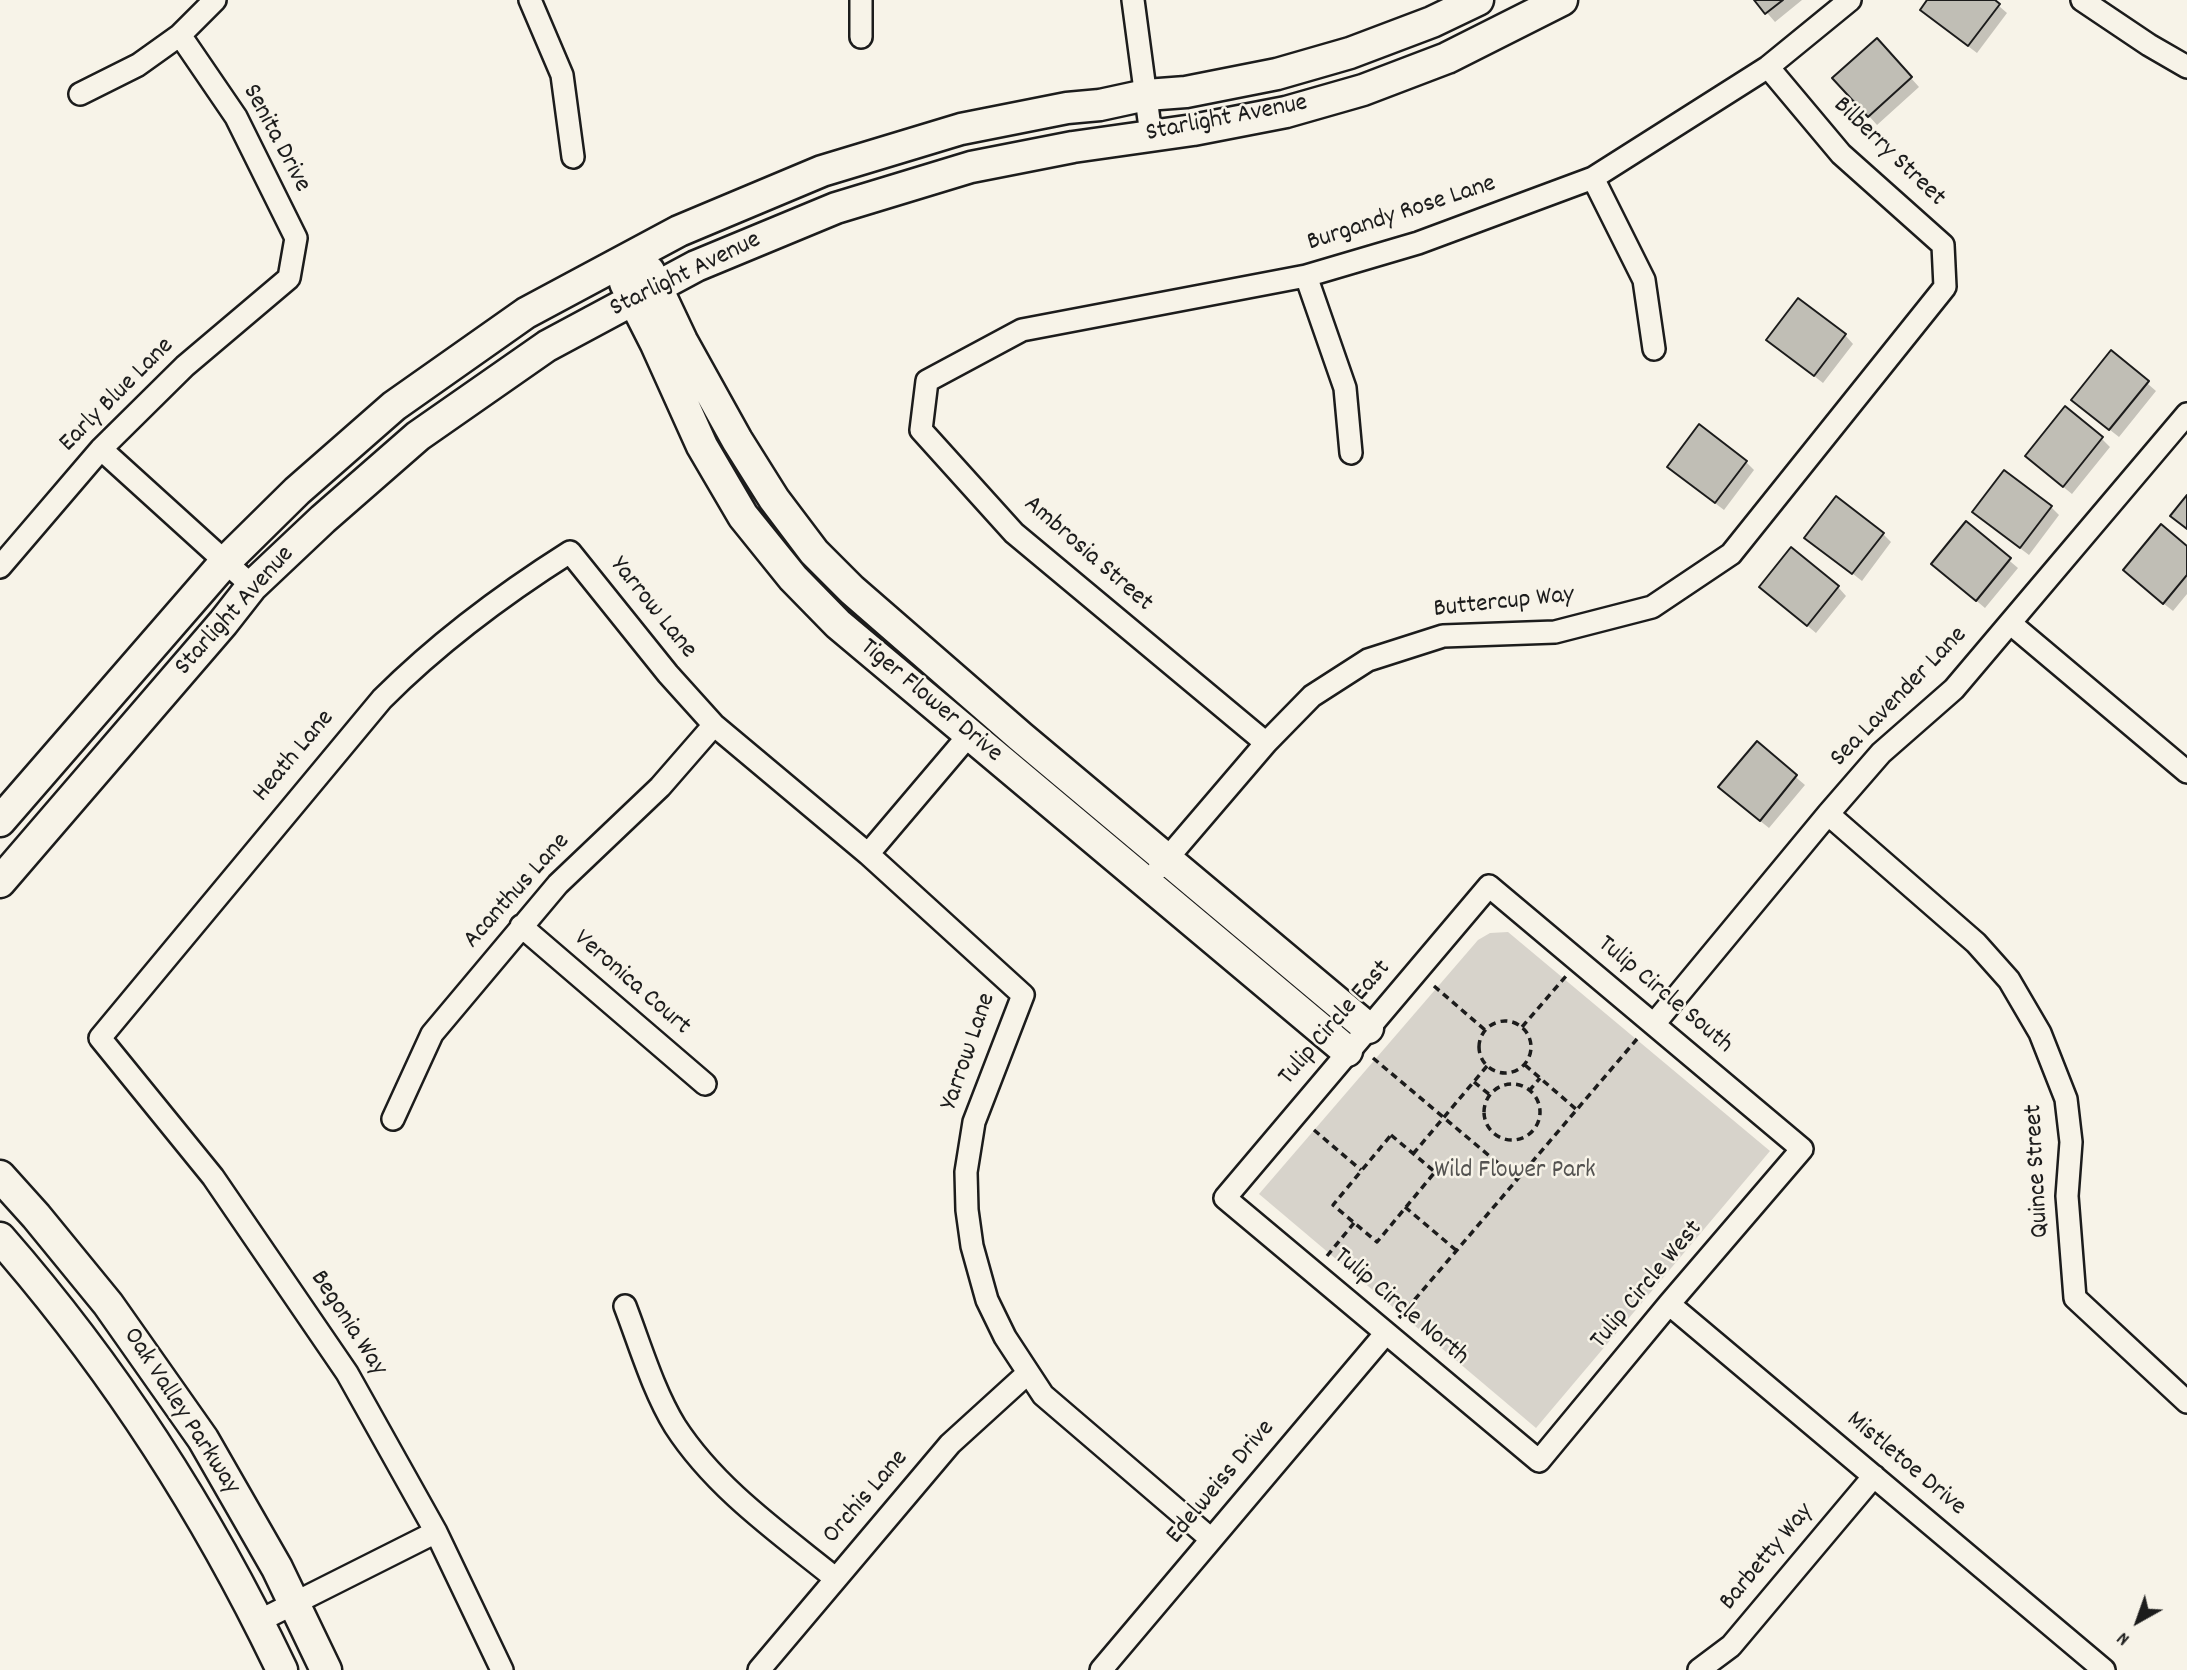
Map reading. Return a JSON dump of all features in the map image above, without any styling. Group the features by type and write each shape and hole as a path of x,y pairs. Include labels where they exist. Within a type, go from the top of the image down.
{"street":[{"path":"80,94 138,65 180,35 215,0"},
{"path":"530,0 562,75 573,157"},
{"path":"861,0 861,37"},
{"path":"1133,0 1151,135"},
{"name":"Starlight Avenue","path":"0,821 225,562 297,491 394,406 526,313 679,230 822,171 961,129 1146,95 1186,92 1277,74 1362,48 1432,22 1478,0"},
{"name":"Starlight Avenue","path":"0,882 252,586 323,519 418,436 547,346 696,266 836,208 971,167 1073,147 1193,130 1286,113 1363,90 1447,58 1562,0"},
{"name":"Burgandy Rose Lane","path":"927,381 1021,330 1306,276 1418,243 1593,178 1768,67 1850,0"},
{"path":"2082,0 2149,46 2187,67"},
{"name":"Senita Drive","path":"180,35 236,117 296,238 289,278"},
{"name":"Bilberry Street","path":"1768,67 1841,154 1943,244"},
{"path":"1593,178 1644,280 1654,348"},
{"name":"Buttercup Way","path":"1147,883 1266,743 1312,696 1368,660 1443,636 1555,632 1652,607 1731,554 1945,287 1943,244"},
{"name":"Tiger Flower Drive","path":"628,259 645,294 682,341 737,440 774,499 814,552 852,590 1167,860 1357,1040"},
{"path":"1306,276 1345,388 1351,453"},
{"name":"Early Blue Lane","path":"0,567 102,449 185,366 289,278"},
{"name":"Tiger Flower Drive","path":"645,294 656,344 702,446 743,516 793,578 838,624 1147,883 1357,1040"},
{"name":"Ambrosia Street","path":"927,381 921,430 1014,533 1266,743"},
{"name":"Sea Lavender Lane","path":"1654,1024 1881,753 1954,689 2187,414"},
{"path":"102,449 252,586"},
{"name":"Yarrow Lane","path":"570,552 668,674 714,725 868,854 1023,995 974,1122 966,1172 972,1246 987,1300 1005,1337 1043,1395 1211,1539"},
{"name":"Heath Lane","path":"100,1038 382,699 412,668 505,594 570,552"},
{"path":"2010,623 2187,772"},
{"name":"Acanthus Lane","path":"393,1119 432,1034 558,884 660,787 714,725"},
{"path":"868,854 969,735"},
{"name":"Quince Street","path":"1828,814 1976,943 2009,979 2040,1033 2066,1099 2071,1142 2067,1196 2075,1298 2187,1402"},
{"name":"Tulip Circle South","path":"1489,886 1802,1149"},
{"name":"Tulip Circle East","path":"1226,1198 1489,886"},
{"name":"Veronica Court","path":"521,926 705,1084"},
{"name":"Begonia Way","path":"100,1038 213,1177 347,1373 436,1532 502,1670"},
{"name":"Tulip Circle West","path":"1539,1461 1802,1149"},
{"name":"Oak Valley Parkway","path":"0,1176 108,1304 203,1439 277,1568 326,1670"},
{"name":"Tulip Circle North","path":"1226,1198 1539,1461"},
{"name":"Oak Valley Parkway","path":"0,1238 42,1286 133,1410 202,1521 259,1621 282,1670"},
{"name":"Mistletoe Drive","path":"1669,1304 2104,1670"},
{"path":"625,1306 660,1396 674,1424 694,1451 740,1501 835,1578"},
{"name":"Edelweiss Drive","path":"1101,1670 1386,1333"},
{"name":"Orchis Lane","path":"759,1670 950,1444 1028,1373"},
{"name":"Barbetty Way","path":"1699,1670 1731,1646 1874,1476"},
{"path":"259,1621 436,1532"}],"path":[{"path":"1522,1027 1579,961"},
{"path":"1417,971 1485,1030"},
{"path":"1500,1021 1509,1021 1522,1027 1532,1044 1525,1065 1508,1074 1499,1073 1487,1066 1480,1055 1479,1047 1485,1030 1500,1021"},
{"path":"1386,1333 1637,1039"},
{"path":"1357,1040 1518,1180"},
{"path":"1525,1065 1577,1110"},
{"path":"1413,1154 1487,1066"},
{"path":"1529,1091 1540,1078"},
{"path":"1474,1082 1490,1095"},
{"path":"1510,1084 1529,1091 1538,1104 1538,1122 1533,1130 1518,1139 1500,1137 1486,1124 1484,1106 1490,1095 1502,1086 1510,1084"},
{"path":"1314,1130 1361,1170"},
{"path":"1391,1135 1435,1172 1377,1242 1333,1205 1361,1170 1391,1135"},
{"path":"1405,1207 1457,1251"},
{"path":"1314,1272 1354,1223"}],"green space":[{"name":"Wild Flower Park","path":"1508,932 1770,1151 1536,1428 1259,1194 1478,940 1490,933"}],"building":[{"path":"1754,0 1783,0 1765,14"},
{"path":"1927,0 1995,0 2000,4 1968,46 1920,10"},
{"path":"1877,38 1912,77 1868,117 1832,78"},
{"path":"1798,298 1846,334 1814,376 1766,340"},
{"path":"2111,350 2149,381 2109,430 2071,400"},
{"path":"2065,406 2103,437 2063,487 2025,456"},
{"path":"1699,424 1747,461 1715,503 1667,467"},
{"path":"2004,470 2052,506 2020,548 1972,512"},
{"path":"2187,495 2187,529 2170,516"},
{"path":"1836,496 1884,533 1852,574 1804,538"},
{"path":"1966,521 2011,558 1976,601 1931,564"},
{"path":"2161,524 2187,546 2187,575 2163,604 2123,570"},
{"path":"1791,547 1839,586 1807,626 1759,587"},
{"path":"1757,741 1797,775 1760,821 1718,787"}]}
